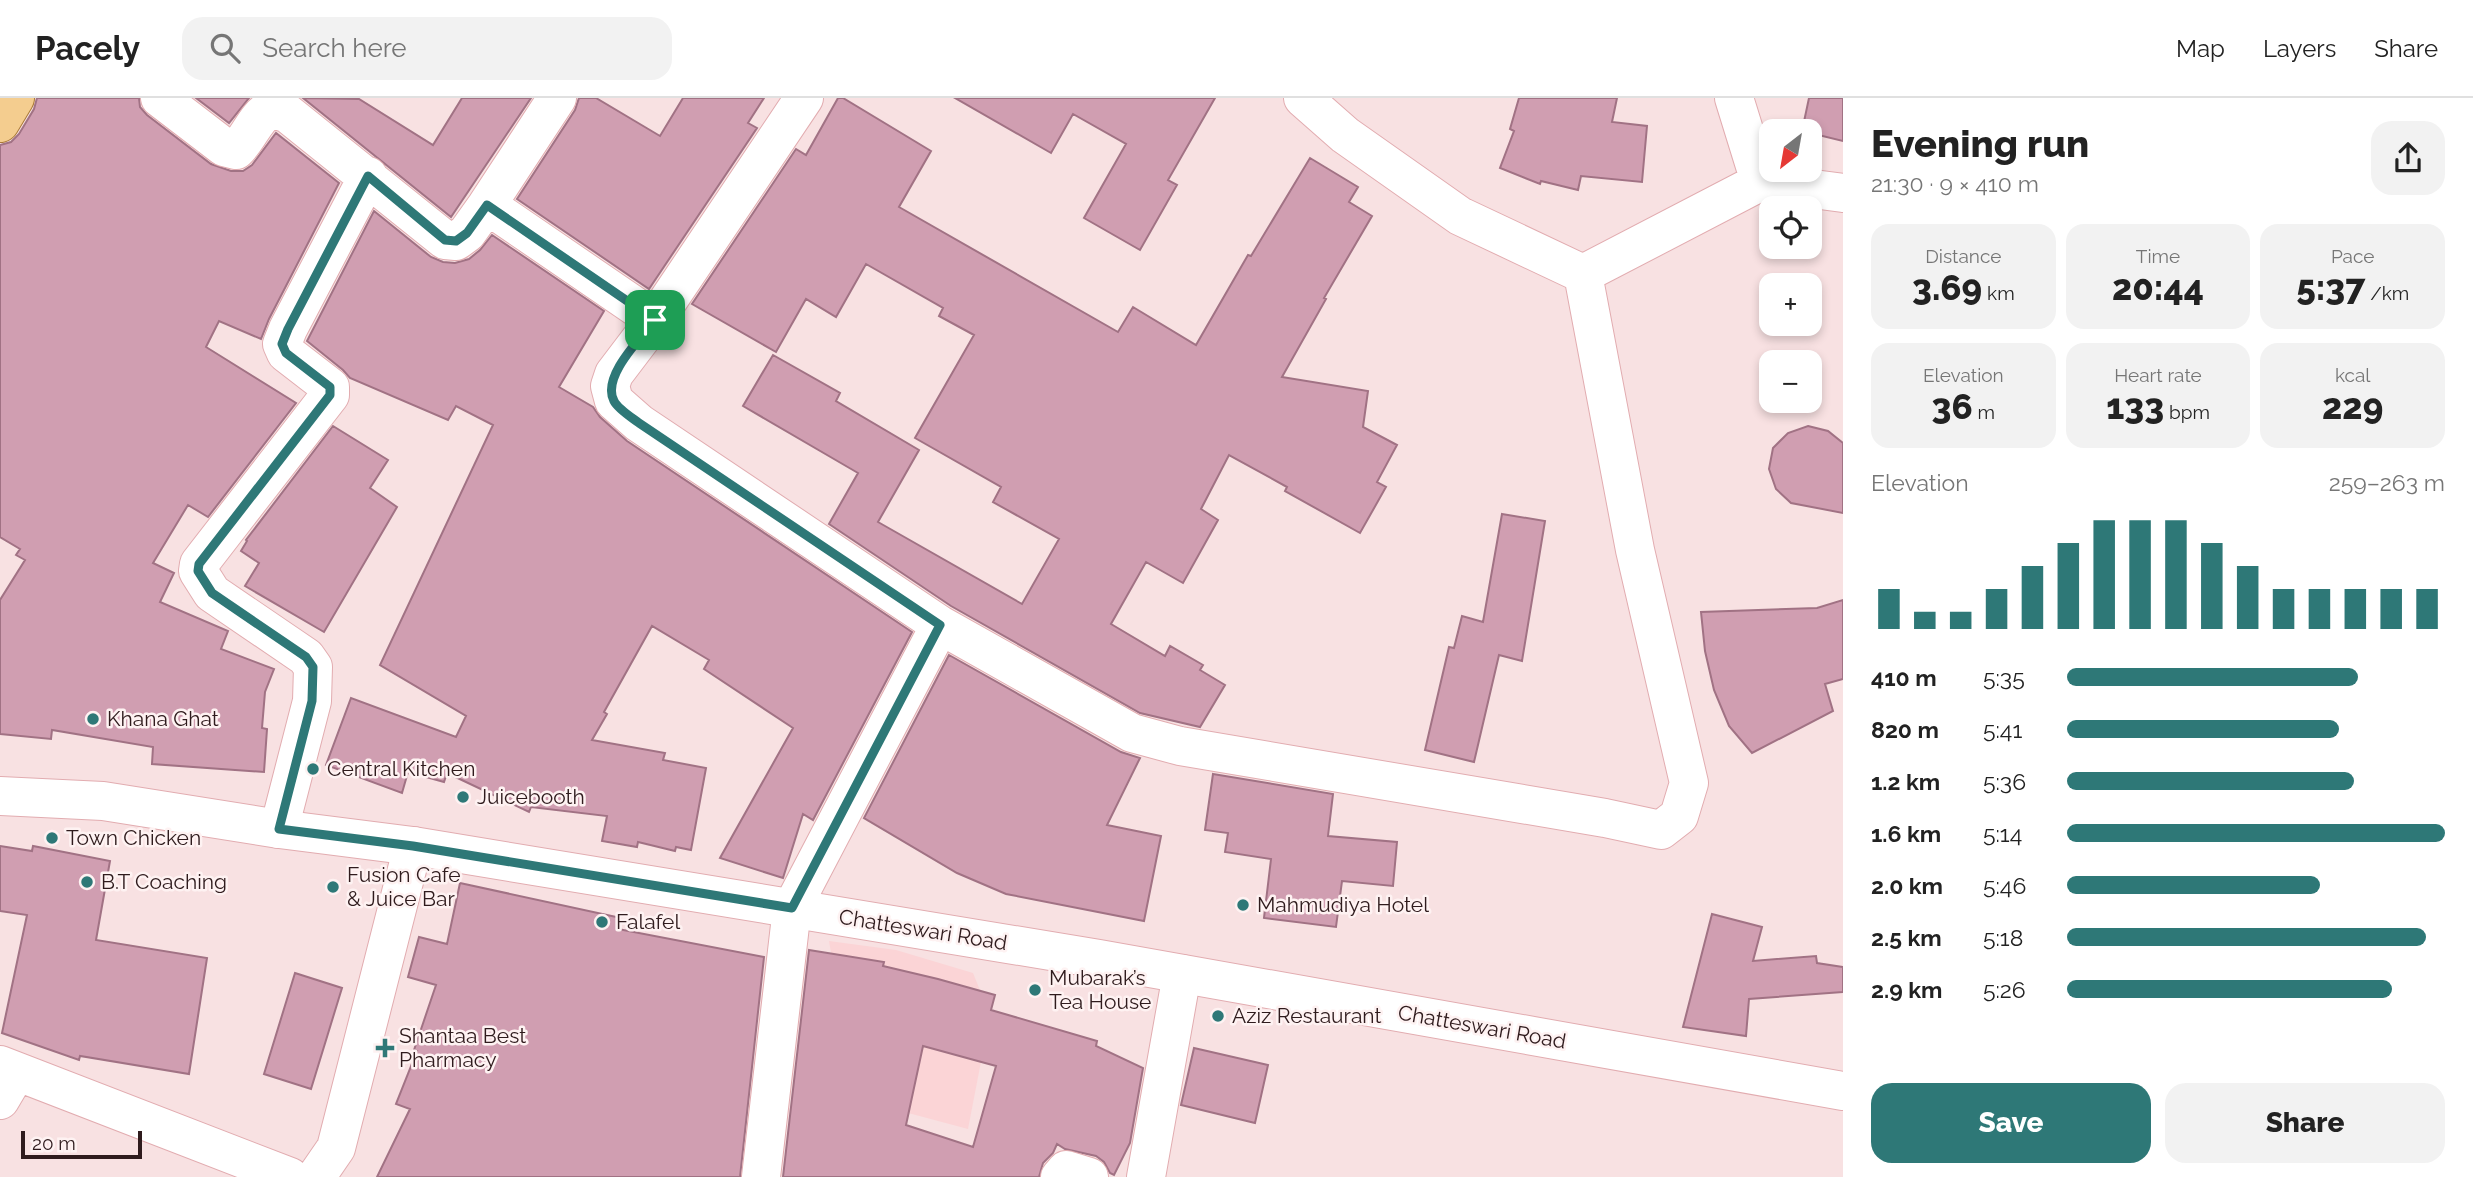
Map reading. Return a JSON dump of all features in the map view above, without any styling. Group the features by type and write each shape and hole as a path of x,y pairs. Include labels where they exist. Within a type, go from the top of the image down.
{"main road":[{"path":"0,123 15,98"}],"street":[{"path":"160,98 224,148 236,150 245,142 262,113 272,108 288,114 445,240 456,241 467,233 487,205 557,98"},
{"path":"804,98 655,320 614,374 610,386 614,401 639,423 940,625 1132,733 1180,746 1605,818 1661,830 1679,816 1689,783 1635,550 1583,274"},
{"path":"1303,98 1345,135 1460,216 1583,274"},
{"path":"1734,98 1759,179"},
{"path":"279,829 312,701 313,667 306,657 212,593 198,571 199,564 330,395 330,387 286,353 282,344 368,176"},
{"path":"1583,274 1760,182 1843,193"},
{"path":"487,205 655,320"},
{"path":"761,1177 792,908 940,625"},
{"name":"Chatteswari Road","path":"0,796 103,802 413,846 1182,974 1843,1091"},
{"path":"316,1177 336,1148 413,846"},
{"path":"1146,1177 1182,974"},
{"path":"5,1079 290,1177"},
{"path":"1060,1177 1066,1170 1089,1177"}],"shaded area":[{"path":"829,941 896,950 973,973 990,1015 968,1129 856,1099"}],"building":[{"path":"37,98 139,98 140,107 147,115 211,164 231,171 243,171 252,165 276,133 339,183 261,339 219,321 206,347 296,403 208,517 188,505 153,563 174,573 160,602 228,631 221,649 274,669 265,692 262,728 267,729 264,772 152,764 153,747 52,730 51,739 0,734 0,600 25,560 16,555 20,549 0,537 0,145 11,142 19,134 34,109"},
{"path":"196,98 249,98 229,123"},
{"path":"303,98 359,99 433,145 462,98 531,98 451,217"},
{"path":"579,98 596,98 660,136 683,98 764,98 748,123 757,128 649,289 517,199 575,110"},
{"path":"838,98 843,98 931,151 899,207 1118,332 1133,307 1196,345 1248,255 1251,256 1310,158 1358,187 1349,202 1372,216 1282,377 1368,391 1363,427 1397,445 1377,482 1386,487 1360,533 1285,491 1287,487 1229,455 1201,509 1218,520 1183,583 1146,562 1111,624 1165,656 1170,646 1203,665 1200,670 1225,685 1200,727 1140,713 951,606 829,524 858,473 743,406 773,355 840,393 836,401 919,450 878,522 1022,604 1059,539 993,502 1001,487 915,438 974,335 939,316 943,308 866,264 836,317 806,299 776,352 692,304 796,149 806,155"},
{"path":"955,98 1215,98 1168,180 1177,185 1140,250 1084,218 1126,144 1073,114 1051,153"},
{"path":"1519,98 1617,98 1612,122 1647,126 1642,182 1581,176 1578,190 1541,181 1540,184 1500,168 1514,131 1510,129"},
{"path":"1809,98 1843,98 1843,141 1822,136 1822,119 1805,119"},
{"path":"374,211 431,257 443,262 455,263 469,259 492,235 604,311 559,387 593,407 600,417 627,441 912,632 813,820 803,814 783,878 720,858 793,728 704,669 709,660 652,626 604,712 607,714 592,740 665,753 663,760 706,768 691,850 676,847 675,851 638,842 637,847 602,841 607,816 531,807 529,812 447,773 444,782 408,772 402,793 326,765 351,698 456,737 466,716 380,665 493,425 456,406 448,420 350,378 307,341"},
{"path":"333,426 388,460 370,488 397,507 324,632 245,586 259,563 241,551 246,540"},
{"path":"1808,426 1828,431 1843,443 1843,513 1791,503 1776,489 1769,469 1773,448 1788,433"},
{"path":"1502,514 1545,521 1522,661 1499,655 1474,762 1425,750 1449,647 1454,648 1462,616 1483,622"},
{"path":"1843,600 1843,679 1825,684 1833,711 1752,753 1729,726 1714,690 1705,651 1701,612 1817,608"},
{"path":"949,655 1121,752 1140,758 1107,825 1161,836 1144,921 1006,894 957,873 864,818"},
{"path":"1213,774 1333,794 1328,836 1397,842 1393,886 1342,881 1336,927 1264,918 1271,859 1225,852 1228,833 1205,830"},
{"path":"0,846 32,851 33,846 110,861 96,940 207,958 189,1074 80,1056 79,1060 2,1033 27,915 0,911"},
{"path":"460,883 621,918 618,929 764,957 740,1177 377,1177 410,1109 396,1104 417,1051 414,1050 436,985 408,977 419,937 447,944"},
{"path":"1712,914 1762,927 1753,961 1816,956 1817,963 1843,967 1843,992 1749,999 1746,1036 1683,1027"},
{"path":"809,950 884,962 883,966 995,995 991,1010 1097,1041 1096,1046 1143,1068 1130,1143 1114,1175 1096,1156 1065,1149 1057,1144 1053,1153 1043,1163 1039,1177 783,1177","holes":["923,1046 996,1066 973,1147 906,1125"]},
{"path":"295,973 342,988 311,1089 264,1074"},
{"path":"1194,1048 1268,1065 1255,1123 1181,1105"}],"place":[{"name":"Khana Ghat","path":"93,719"},
{"name":"Central Kitchen","path":"313,769"},
{"name":"Juicebooth","path":"463,797"},
{"name":"Town Chicken","path":"52,838"},
{"name":"B.T Coaching","path":"87,882"},
{"name":"Fusion Cafe & Juice Bar","path":"333,887"},
{"name":"Mahmudiya Hotel","path":"1243,905"},
{"name":"Falafel","path":"602,922"},
{"name":"Mubarak’s Tea House","path":"1035,990"},
{"name":"Aziz Restaurant","path":"1218,1016"},
{"name":"Shantaa Best Pharmacy","path":"385,1048"}],"route":[{"path":"368,176 445,240 456,241 467,233 487,205 655,320 614,374 610,386 614,401 639,423 940,625 792,908 413,846 279,829 312,701 313,667 306,657 287,643 212,593 198,571 199,564 330,395 330,387 286,353 282,344 368,176"}]}
